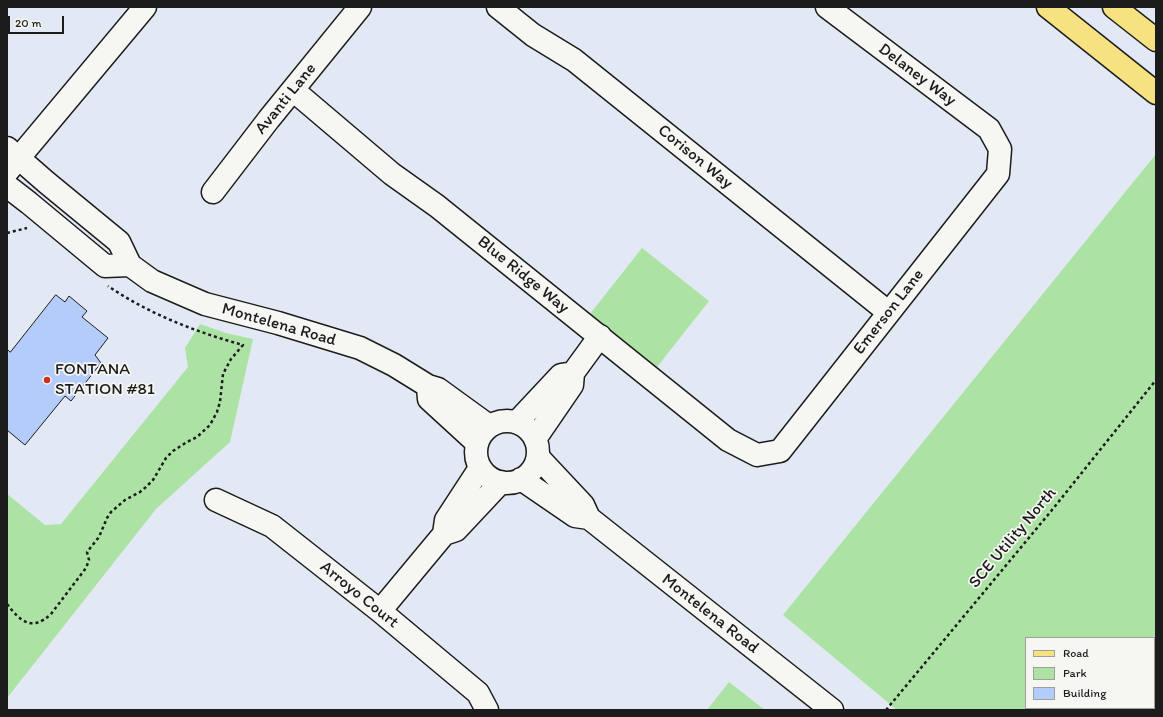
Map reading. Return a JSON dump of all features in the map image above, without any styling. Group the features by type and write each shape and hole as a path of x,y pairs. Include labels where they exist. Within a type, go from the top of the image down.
{"main road":[{"path":"1048,7 1156,93"},
{"path":"1114,7 1156,40"}],"street":[{"path":"11,159 145,7"},
{"name":"Avanti Lane","path":"213,192 269,119 360,7"},
{"name":"Corison Way","path":"498,7 533,35 574,60 888,312"},
{"name":"Delaney Way","path":"827,7 990,129 1000,149"},
{"name":"Blue Ridge Way","path":"293,90 392,174 437,206 728,440 757,455"},
{"name":"Emerson Lane","path":"757,455 780,451 998,174 1000,149"},
{"name":"Montelena Road","path":"11,159 46,182 119,242 130,265 152,282 205,304 278,323 360,348 394,365 428,386 438,388 483,434"},
{"path":"7,186 105,266 130,265"},
{"path":"536,448 572,385 573,373 600,336"},
{"path":"517,422 561,375 573,373"},
{"path":"444,534 456,530 511,481 529,474 534,466 536,448 531,431 517,422 508,420 498,422 483,434 476,451 480,468 486,475 494,480 511,481"},
{"name":"Montelena Road","path":"536,448 583,505 589,518 832,710"},
{"path":"380,611 444,534 446,520 480,468"},
{"name":"Montelena Road","path":"511,481 575,516 589,518"},
{"name":"Arroyo Court","path":"216,500 272,526 380,611 478,693 487,710"}],"path":[{"path":"7,234 31,227"},
{"path":"7,604 23,622 35,623 46,619 51,614 86,568 89,560 87,552 99,537 111,512 125,500 146,487 153,480 166,458 173,451 197,436 210,425 217,412 220,402 223,374 231,359 243,345 182,324 135,302 106,285"},
{"name":"SCE Utility North","path":"886,710 1052,510 1156,380"}],"green space":[{"path":"1156,154 1156,640 1155,641 1155,637 1025,637 1025,709 1101,709 897,710 783,615"},
{"path":"642,248 709,301 657,367 590,314"},
{"path":"200,324 226,333 253,339 230,442 156,509 7,698 7,494 45,525 61,524 188,367 185,348"},
{"path":"729,682 765,710 707,710"}],"building":[{"name":"FONTANA STATION #81","path":"56,295 65,302 69,296 87,311 82,317 108,338 95,355 101,363 71,401 65,396 25,445 7,430 7,349 10,352"}],"place":[{"name":"FONTANA STATION #81","path":"47,380"}]}
